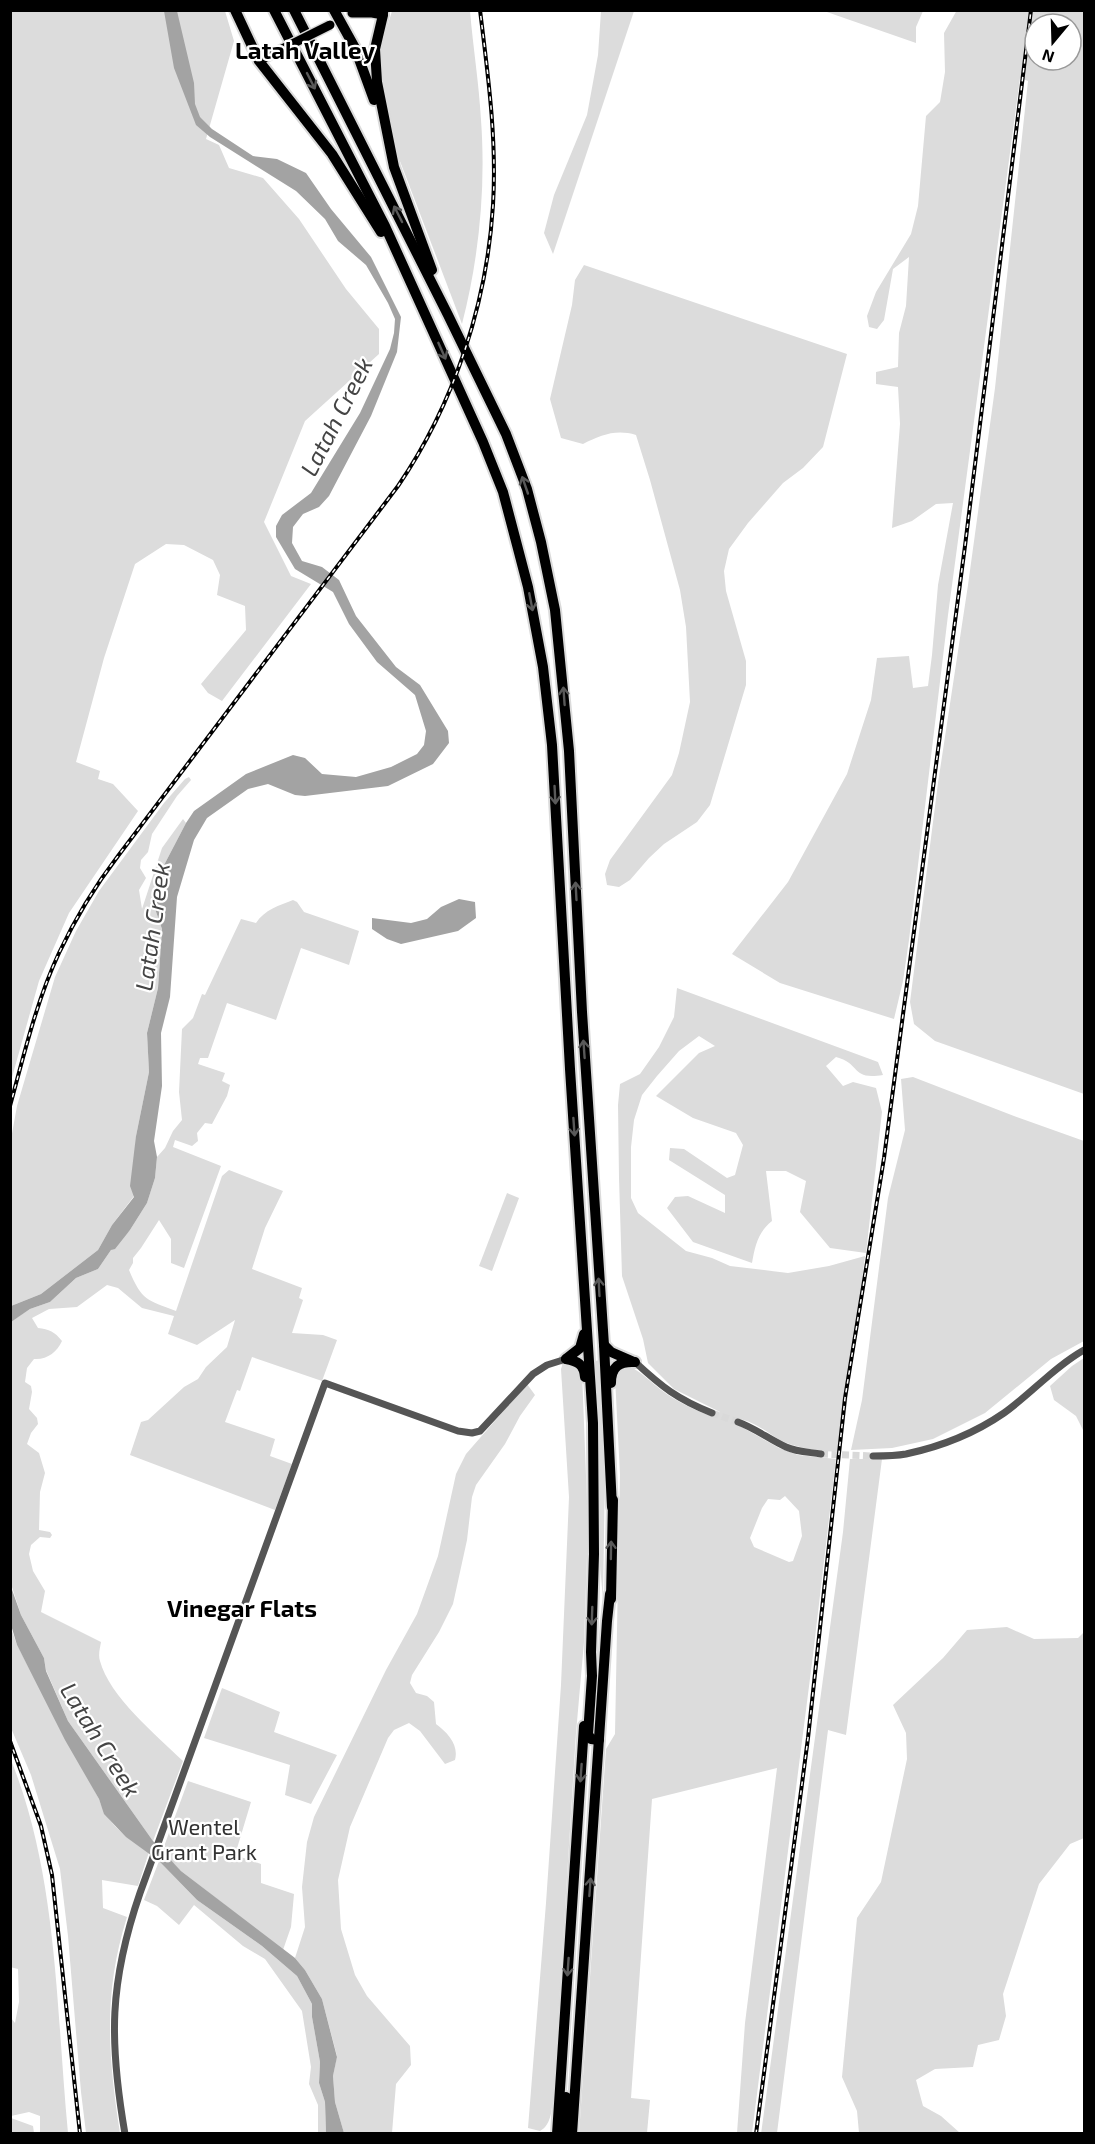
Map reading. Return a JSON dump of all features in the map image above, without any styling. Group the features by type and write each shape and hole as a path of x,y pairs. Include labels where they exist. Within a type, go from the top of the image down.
{"highway":[{"path":"235,10 259,61 352,183 380,230 410,291 430,322"},
{"path":"274,10 385,226 483,442 502,492 528,587 543,667 552,746 562,926"},
{"path":"294,10 506,434 527,489 541,542 555,610 569,751 582,1012 604,1345 612,1507"},
{"path":"383,13 376,43 375,68 391,155"},
{"path":"334,18 366,74 391,155 448,315"},
{"path":"557,2133 591,1652 594,1554 593,1423 567,1021 556,933 562,926 567,926 574,932 577,986 582,1012"},
{"path":"566,1359 580,1348 586,1314"},
{"path":"604,1345 611,1353 635,1362"},
{"path":"566,1359 578,1362 585,1373 593,1489"},
{"path":"574,2133 576,2070 610,1594 615,1474 611,1376 612,1371 620,1364 635,1362"},
{"path":"591,1652 592,1676 588,1734 591,1739 599,1740"},
{"path":"561,2068 566,2085 565,2133"}],"main road":[{"path":"259,61 334,18 355,12 383,13"}],"street":[{"path":"873,1456 904,1455 945,1443 974,1430 1004,1413 1045,1377 1084,1350"},
{"path":"125,2133 114,2061 114,2004 123,1949 146,1876 325,1383 469,1433 484,1428 533,1374 547,1365 566,1359"},
{"path":"635,1362 665,1389 712,1413"},
{"path":"738,1422 785,1447 820,1454"}],"green space":[{"path":"957,10 1084,11 1084,1094 935,1041 914,1024 910,1002 938,783 995,388 1028,81 1020,78 948,615 909,940 894,1019 780,983 732,954 788,882 847,774 871,700 877,658 909,656 913,688 928,686 938,585 953,503 936,504 912,521 892,528 900,424 898,387 876,384 876,372 898,367 899,333 906,306 909,257 893,269 884,320 877,329 869,327 867,316 876,292 911,234 918,206 926,116 940,102 945,72 944,33"},
{"path":"11,11 225,11 234,41 206,139 219,145 229,168 263,178 299,219 346,289 379,329 379,354 305,421 264,522 291,576 311,584 222,701 208,693 201,684 246,630 245,606 217,595 220,575 213,560 184,545 166,544 135,564 104,658 76,762 100,771 98,779 113,784 138,811 69,913 39,981 11,1081"},
{"path":"392,11 470,11 480,106 483,171 477,248 462,324 398,156 383,83 381,60 382,44"},
{"path":"601,11 634,11 553,254 544,233 554,195 587,115 598,55"},
{"path":"824,11 923,11 916,27 916,43"},
{"path":"584,265 847,354 823,447 803,468 783,483 729,549 724,571 726,591 746,661 746,685 710,805 697,822 664,844 630,880 619,887 607,885 605,874 610,860 672,775 679,753 690,702 686,627 680,590 636,435 609,434 583,444 561,438 550,399 572,305 575,280"},
{"path":"189,777 191,780 177,796 152,834 148,852 141,860 140,868 146,878 139,890 142,909 162,848 183,819 186,823 163,867 152,900 162,929 158,988 147,1033 149,1072 136,1136 134,1196 112,1225 98,1250 41,1294 11,1306 11,1139 17,1106 55,977 76,931 99,891 164,803"},
{"path":"293,900 304,912 359,931 349,965 301,948 276,1020 227,1003 208,1058 200,1058 198,1064 225,1073 222,1081 230,1085 227,1096 212,1124 205,1123 197,1133 198,1141 192,1146 175,1140 173,1147 221,1166 184,1268 171,1263 171,1239 159,1220 133,1258 129,1270 146,1298 176,1311 222,1176 229,1170 283,1191 265,1228 252,1269 302,1288 299,1298 303,1300 292,1333 323,1335 337,1340 322,1381 252,1357 240,1391 237,1390 225,1422 275,1439 270,1456 292,1464 275,1510 130,1455 141,1422 148,1420 184,1387 198,1379 206,1367 227,1347 235,1320 197,1345 168,1334 174,1316 142,1308 118,1288 107,1285 77,1307 49,1309 32,1318 38,1328 57,1335 62,1341 51,1354 34,1359 27,1368 25,1382 31,1386 29,1409 37,1418 38,1424 27,1444 39,1453 45,1473 40,1492 39,1530 50,1532 52,1535 50,1538 40,1537 31,1545 29,1554 33,1571 45,1591 41,1612 101,1642 100,1661 113,1688 135,1715 183,1761 153,1841 68,1721 46,1670 44,1658 21,1615 11,1584 10,1322 30,1309 50,1302 76,1278 98,1269 111,1250 130,1230 147,1203 155,1178 157,1157 182,1120 179,1092 182,1029 193,1018 202,994 205,995 241,919 256,923 268,911"},
{"path":"677,988 878,1062 883,1075 865,1075 850,1063 836,1057 826,1066 843,1086 853,1082 876,1088 882,1112 866,1253 830,1248 800,1212 806,1181 786,1171 766,1171 772,1221 763,1230 758,1240 752,1263 693,1242 667,1208 675,1197 688,1196 725,1213 725,1195 669,1160 670,1148 684,1149 727,1178 735,1175 743,1145 736,1133 693,1118 656,1096 699,1053 715,1046 699,1036 679,1051 642,1095 634,1120 631,1147 631,1198 638,1213 686,1251 730,1266 788,1273 829,1266 865,1256 841,1451 802,1448 780,1440 755,1424 738,1419 738,1425 779,1448 798,1455 836,1459 752,2133 737,2133 745,2023 777,1768 652,1799 631,2098 650,2100 647,2133 579,2134 606,1749 615,1734 620,1475 615,1377 618,1369 625,1365 635,1369 673,1398 700,1412 714,1417 720,1412 674,1389 648,1363 643,1339 622,1276 618,1105 620,1084 640,1074 659,1047 674,1017","holes":["785,1496 799,1511 802,1536 793,1561 789,1562 754,1547 750,1538 768,1499 780,1500"]},
{"path":"913,1077 1084,1141 1084,1341 1051,1359 985,1413 933,1439 892,1448 851,1450 862,1400 888,1198 905,1130 901,1079"},
{"path":"507,1193 519,1198 492,1271 479,1266"},
{"path":"1084,1358 1084,1432 1076,1416 1054,1400 1050,1386"},
{"path":"600,1360 605,1471 603,1600 600,1565 595,1361"},
{"path":"563,1363 569,1363 582,1372 588,1527 584,1642 576,1733 553,2101 548,2122 540,2131 528,2128 561,1685 569,1497 561,1369"},
{"path":"527,1384 535,1395 476,1485 453,1604 439,1632 412,1675 410,1683 416,1693 427,1696 434,1702 436,1724 452,1740 455,1760 445,1764 420,1731 409,1723 394,1730 388,1738 350,1827 338,1880 341,1929 355,1975 367,1996 410,2046 411,2065 396,2084 392,2133 344,2133 335,2102 333,2076 337,2056 322,1999 295,1958 305,1927 302,1887 307,1842 314,1817 386,1670 417,1614 438,1556 456,1474 466,1454"},
{"path":"850,1459 882,1459 846,1735 828,1730 777,2133 761,2134 843,1532"},
{"path":"10,1625 17,1645 108,1817 119,1830 149,1852 138,1886 102,1880 103,1908 127,1917 114,1972 110,2025 113,2077 120,2133 86,2133 60,1869 31,1775 11,1728"},
{"path":"1007,1627 1034,1639 1078,1638 1084,1632 1084,1838 1070,1844 1039,1884 1003,1994 1006,2016 999,2040 978,2045 973,2067 935,2069 916,2080 923,2106 941,2116 960,2133 859,2133 857,2111 842,2077 857,1918 881,1882 907,1759 906,1733 893,1705 943,1658 967,1630"},
{"path":"222,1688 280,1712 274,1732 337,1755 311,1804 285,1795 290,1765 204,1738"},
{"path":"11,1760 38,1850 47,1897 53,1944 68,2133 40,2133 40,2116 29,2112 11,2116 11,2018 15,2023 19,2002 18,1969 10,1967"},
{"name":"Wentel Grant Park","path":"188,1781 251,1802 235,1855 261,1864 261,1883 294,1894 291,1927 283,1950 181,1871 162,1852"},
{"path":"159,1861 197,1900 262,1946 297,1976 312,2004 320,2062 319,2083 325,2102 326,2133 318,2133 318,2105 309,2084 311,2067 302,2011 265,1959 243,1946 194,1905 179,1925 157,1906 144,1900"},
{"path":"11,2118 33,2126 34,2133 11,2133"}],"shaded area":[{"path":"164,11 177,11 194,83 195,104 200,117 212,129 253,156 277,159 306,173 331,209 371,257 401,317 397,352 371,416 329,496 319,507 303,514 293,527 292,543 302,561 322,567 339,580 356,616 396,667 420,685 448,731 449,743 433,764 388,786 305,796 295,795 268,784 248,789 207,818 194,840 177,897 170,997 161,1033 162,1086 154,1141 157,1157 155,1178 147,1203 130,1230 115,1249 111,1250 98,1269 76,1278 50,1302 30,1309 11,1322 11,1306 41,1294 98,1250 112,1225 134,1197 130,1186 136,1136 149,1072 147,1033 158,988 162,929 152,900 163,867 194,811 246,774 293,755 305,758 322,774 356,777 391,767 417,754 424,745 426,731 415,695 377,662 349,624 333,592 295,569 276,537 276,526 282,515 311,493 360,413 390,349 395,319 366,265 338,241 325,219 296,191 210,137 196,125 174,68"},
{"path":"459,899 475,902 476,918 458,931 401,944 387,939 372,929 372,918 411,923 427,919 441,907"},
{"path":"10,1584 21,1615 44,1658 46,1671 68,1721 153,1841 181,1871 295,1958 305,1970 322,1999 337,2057 333,2076 335,2102 344,2133 326,2133 325,2102 319,2083 320,2062 312,2004 297,1976 262,1946 197,1900 159,1861 126,1837 104,1814 99,1799 65,1740 17,1645 11,1625"}],"tunnel":[{"path":"712,1413 738,1422"},
{"path":"821,1454 873,1456"}],"railway":[{"path":"10,1106 44,990 59,953 86,903 118,856 398,486 436,421 451,387 464,352 484,279 493,205 493,132 480,10"},
{"path":"756,2134 808,1738 845,1398 884,1158 965,546 1031,10"},
{"path":"10,1741 41,1826 52,1875 80,2134"}],"district":[{"name":"Latah Valley","path":"305,51"},
{"name":"Vinegar Flats","path":"242,1609"}],"water label":[{"name":"Latah Creek","path":"337,417"},
{"name":"Latah Creek","path":"153,927"},
{"name":"Latah Creek","path":"100,1740"}]}
